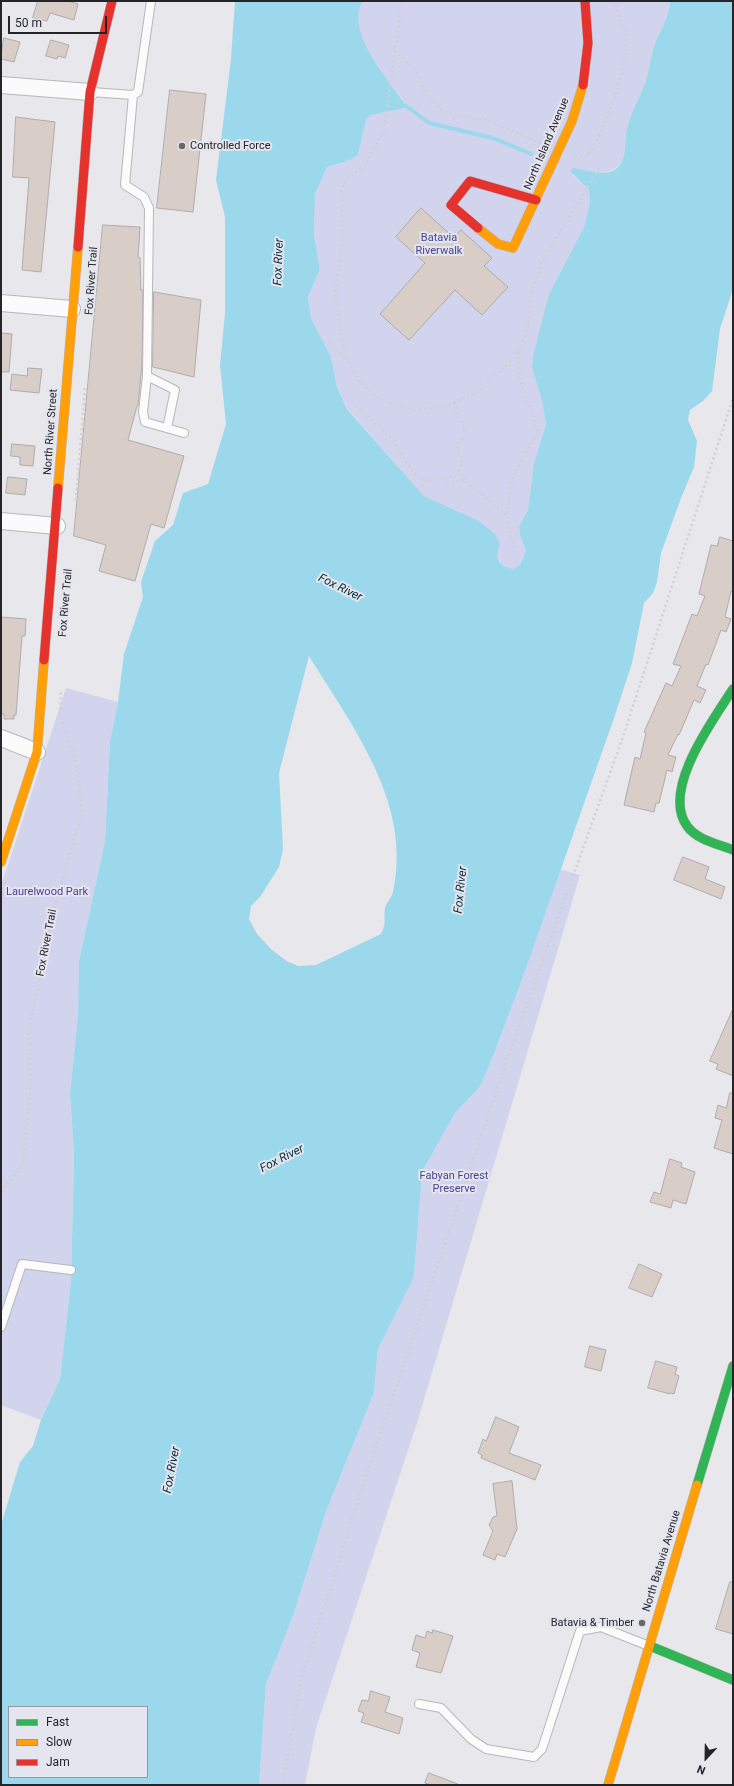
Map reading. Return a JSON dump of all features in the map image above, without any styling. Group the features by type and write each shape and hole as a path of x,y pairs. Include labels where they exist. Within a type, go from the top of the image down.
{"street":[{"name":"North River Street","path":"1,862 37,752 57,526 72,309 90,92 112,1"},
{"name":"North Island Avenue","path":"536,200 470,181 451,205 498,244 513,248 522,234 575,113 586,76 588,51 585,1"},
{"path":"1,85 90,92"},
{"path":"1,303 72,309"},
{"path":"1,521 57,526"},
{"path":"733,690 692,755 681,788 680,815 688,827 706,839 733,850"},
{"path":"1,738 37,752"},
{"name":"North Batavia Avenue","path":"608,1785 733,1366"},
{"path":"650,1646 733,1680"}],"lane":[{"path":"90,92 133,95 138,92 151,1"},
{"path":"133,95 125,185 144,197 149,208 147,376 143,412 145,422 184,433"},
{"path":"147,376 175,390 167,428"},
{"path":"1,1326 22,1264 72,1270"},
{"path":"419,1704 441,1708 471,1739 486,1749 534,1756 542,1749 580,1631 601,1627 650,1646"}],"path":[{"path":"402,1 384,130 366,164 345,181 342,188 342,244 335,294 345,356 360,382 376,397 395,405 415,410 444,406 478,392 508,364 518,350 528,327 532,294 542,262 600,166"},
{"path":"395,50 417,73 424,91 442,110 456,116 487,120 558,151 575,156 587,156 594,148 606,123 626,51 626,38 615,1"},
{"path":"323,342 330,344 345,356"},
{"path":"514,548 506,516 513,477 538,432 520,378 518,350"},
{"path":"76,504 85,384"},
{"path":"283,1785 301,1680 364,1482 511,1050 624,734 733,398"},
{"path":"455,402 457,416 463,424 465,436 456,445 462,462 459,472 465,480 506,516"},
{"path":"356,406 391,438 415,475 428,481"},
{"path":"417,489 428,481 461,475"},
{"path":"447,483 465,480"},
{"name":"Fox River Trail","path":"1,1192 23,1164 30,1095 29,1029 55,906 82,812 76,762 60,716 61,685"}],"green space":[{"name":"Batavia Riverwalk","path":"363,1 670,1 667,18 657,39 643,89 628,125 623,158 616,168 608,172 571,173 589,190 590,203 584,227 549,294 532,368 542,401 546,424 534,463 528,510 519,528 526,551 520,565 513,569 502,564 497,554 460,512 424,496 347,408 337,387 331,357 311,318 308,297 320,269 314,235 315,194 327,167 350,160 358,155 366,120 371,115 405,108 405,103 370,55 363,41 359,27 358,13"},
{"name":"Laurelwood Park","path":"66,688 118,702 110,741 105,841 79,961 78,1015 70,1093 74,1154 71,1280 60,1379 41,1420 1,1405 1,886"},
{"name":"Fabyan Forest Preserve","path":"560,869 580,875 417,1423 316,1728 305,1785 259,1785 266,1684 293,1616 327,1509 374,1393 378,1349 414,1277 422,1172 455,1113 479,1088 488,1069 523,977"}],"water":[{"name":"Fox River","path":"235,1 363,1 359,13 359,27 364,41 380,69 405,104 405,108 371,115 366,120 358,155 350,160 327,167 315,194 314,235 320,269 308,297 311,318 331,357 337,387 347,409 424,496 479,521 495,534 500,544 498,553 499,560 504,565 513,569 520,565 526,551 520,535 519,527 528,510 534,463 546,424 542,401 532,368 533,356 549,294 584,227 590,203 589,190 571,172 571,169 574,168 602,173 616,169 623,159 628,125 643,89 657,39 667,18 670,1 733,1 733,289 720,329 712,391 703,401 690,410 688,420 697,441 694,467 661,553 657,582 653,593 644,603 632,663 614,718 523,977 488,1069 479,1088 455,1113 422,1172 414,1277 378,1349 374,1393 327,1509 293,1616 266,1684 259,1785 1,1785 1,1525 20,1462 33,1446 41,1420 60,1379 71,1280 74,1154 70,1093 78,1015 79,961 105,841 110,741 118,702 124,654 143,597 141,582 155,541 173,525 183,493 208,484 226,424 220,365 225,313 225,217 216,180 231,59","holes":["309,656 343,710 375,767 387,797 394,828 397,859 393,892 386,905 385,922 381,934 316,965 299,966 288,962 272,950 257,934 249,919 251,906 260,897 279,867 283,849 279,773"]}],"building":[{"path":"38,1 67,1 78,4 74,20 50,13 47,21 33,18"},
{"path":"4,38 20,42 14,62 1,59"},
{"path":"51,40 69,45 65,58 58,56 57,59 46,56"},
{"path":"170,90 206,94 193,212 157,208"},
{"path":"16,117 55,122 41,272 22,270 29,178 13,177"},
{"path":"421,208 454,238 461,230 492,258 484,266 508,287 482,315 455,290 409,340 380,314 425,263 396,237"},
{"path":"103,225 140,227 138,257 140,258 141,290 143,290 142,364 138,406 128,440 184,456 164,528 151,524 135,581 99,571 106,545 74,536"},
{"path":"154,292 201,300 194,377 153,367"},
{"path":"1,333 12,334 9,372 1,372"},
{"path":"28,368 42,369 39,393 10,390 12,374 27,376"},
{"path":"12,444 35,446 33,466 20,465 20,457 11,456"},
{"path":"8,477 27,479 25,495 6,493"},
{"path":"720,537 733,541 733,592 731,591 725,617 731,619 726,632 721,630 708,665 706,664 697,686 706,690 700,703 694,700 679,735 678,734 668,755 676,757 672,772 667,770 659,803 656,803 654,812 624,805 635,757 640,759 646,733 644,732 666,683 672,686 681,666 673,664 692,614 697,616 705,596 699,594 711,545 717,546"},
{"path":"1,617 26,619 25,636 22,636 16,715 14,715 14,719 4,719 4,714 1,714"},
{"path":"683,857 709,867 705,879 725,887 721,899 674,880"},
{"path":"733,1009 733,1076 716,1069 718,1064 710,1061"},
{"path":"730,1093 733,1093 733,1154 714,1148 722,1120 715,1118 718,1105 726,1108"},
{"path":"670,1159 682,1163 681,1167 695,1172 686,1204 673,1200 671,1208 650,1202 654,1192 660,1194"},
{"path":"639,1264 662,1274 652,1297 629,1288"},
{"path":"590,1346 606,1350 601,1371 585,1367"},
{"path":"656,1361 677,1367 675,1374 679,1376 674,1394 648,1388"},
{"path":"496,1417 519,1427 509,1453 541,1465 535,1480 481,1458 482,1455 478,1453 483,1439 486,1441"},
{"path":"512,1481 517,1529 505,1557 497,1554 495,1560 483,1555 493,1531 489,1525 493,1517 497,1516 493,1484"},
{"path":"730,1582 733,1582 733,1634 716,1629"},
{"path":"433,1630 453,1636 441,1673 416,1667 420,1653 412,1650 416,1635 425,1638 427,1631 432,1633"},
{"path":"371,1691 390,1697 385,1712 403,1718 399,1734 361,1722 364,1713 358,1711 362,1700 368,1701"},
{"path":"429,1773 458,1785 431,1785 425,1783"}],"waterway":[{"path":"405,105 429,123 493,138 531,154"}],"traffic: fast":[{"path":"733,689 703,736 685,775 680,794 681,811 687,826 691,831 708,841 733,850"},
{"path":"697,1485 733,1366"},
{"path":"650,1646 733,1680"}],"traffic: slow":[{"path":"478,228 498,244 513,248 572,121 583,85"},
{"path":"58,488 78,247"},
{"path":"1,862 37,752 44,660"},
{"path":"608,1785 697,1485"}],"traffic: jam":[{"path":"78,247 90,92 112,1"},
{"path":"583,85 588,43 585,1"},
{"path":"478,228 451,205 470,181 536,200"},
{"path":"44,660 58,488"}],"place":[{"name":"Controlled Force","path":"182,146"},
{"name":"Batavia & Timber","path":"642,1623"}]}
